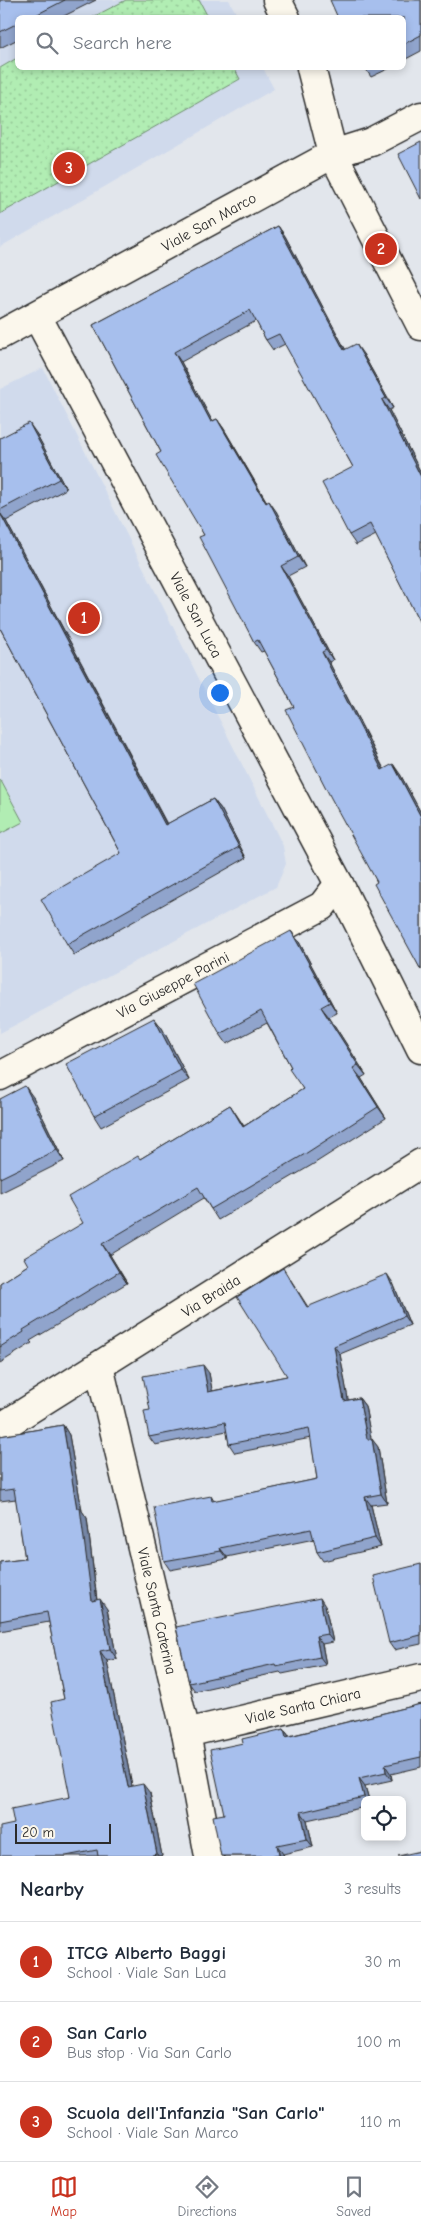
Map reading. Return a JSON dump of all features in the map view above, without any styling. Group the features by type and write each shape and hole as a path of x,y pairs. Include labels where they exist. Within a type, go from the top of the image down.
{"street":[{"path":"277,0 284,15"},
{"path":"312,70 333,154 421,326"},
{"name":"Viale San Marco","path":"0,334 37,316 333,154 371,142 421,116"},
{"name":"Viale San Luca","path":"37,316 339,884 421,1049"},
{"name":"Via Giuseppe Parini","path":"0,1076 322,906 339,884"},
{"name":"Via Braida","path":"0,1428 421,1163"},
{"name":"Viale Santa Caterina","path":"99,1366 186,1733 209,1856"},
{"name":"Viale Santa Chiara","path":"186,1733 421,1678"}],"shaded area":[{"path":"0,0 229,0 237,15 15,15 15,70 264,70 274,89 0,247"},
{"path":"43,368 283,846 286,864 276,887 0,1033 0,389"}],"green space":[{"path":"126,0 199,0 207,15 97,15"},
{"path":"15,59 15,70 235,70 240,79 0,214 0,68"},
{"path":"0,779 23,822 0,834"}],"building":[{"path":"0,0 65,0 36,15 15,15 15,24 0,32"},
{"path":"330,0 421,0 421,35 406,43 406,15 337,15"},
{"path":"421,142 421,199 398,154"},
{"path":"278,226 344,350 356,344 386,398 382,400 421,477 421,625 370,524 349,535 322,483 353,467 279,334 266,340 250,310 174,352 211,422 217,419 266,503 269,501 298,557 281,566 326,650 322,652 382,770 393,764 421,817 421,970 374,884 377,882 286,710 294,707 258,640 254,642 199,537 204,535 156,455 161,452 93,325"},
{"path":"29,423 59,479 0,510 0,438"},
{"path":"0,513 165,825 213,799 239,847 67,944 41,899 121,853 0,628"},
{"path":"291,931 330,1002 321,1007 358,1065 353,1068 378,1107 305,1154 211,1209 198,1187 102,1244 119,1272 23,1330 24,1332 0,1347 0,1283 28,1265 24,1258 83,1223 68,1197 138,1156 140,1159 230,1105 243,1127 303,1089 289,1069 291,1067 261,1011 220,1034 193,984"},
{"path":"154,1018 181,1070 94,1116 66,1064"},
{"path":"25,1086 57,1150 0,1178 0,1099"},
{"path":"283,1268 307,1307 387,1274 404,1316 334,1346 344,1401 359,1398 367,1439 372,1439 381,1494 365,1497 375,1538 317,1552 311,1529 220,1548 221,1551 164,1561 154,1507 211,1496 212,1501 317,1479 309,1428 229,1444 225,1422 149,1437 144,1411 150,1410 143,1376 203,1365 208,1392 287,1376 237,1297"},
{"path":"63,1425 77,1509 80,1508 92,1601 100,1599 110,1649 100,1651 128,1787 143,1784 157,1854 152,1856 98,1856 97,1850 66,1856 0,1856 0,1827 14,1824 11,1809 70,1797 51,1702 64,1699 47,1612 0,1621 0,1562 25,1559 14,1489 0,1491 0,1436"},
{"path":"421,1564 421,1635 389,1643 373,1576"},
{"path":"320,1598 327,1634 316,1636 320,1657 276,1666 275,1664 189,1683 176,1627"},
{"path":"421,1704 421,1757 385,1765 386,1772 359,1778 364,1796 361,1798 301,1812 307,1839 277,1845 279,1854 270,1856 221,1856 213,1816 224,1814 210,1750 243,1743 242,1739 284,1729 286,1737"},
{"path":"421,1851 421,1856 398,1856"}],"place":[{"name":"Scuola dell'Infanzia \"San Carlo\"","path":"69,168"},
{"name":"San Carlo","path":"381,249"},
{"name":"ITCG Alberto Baggi","path":"84,618"}]}
